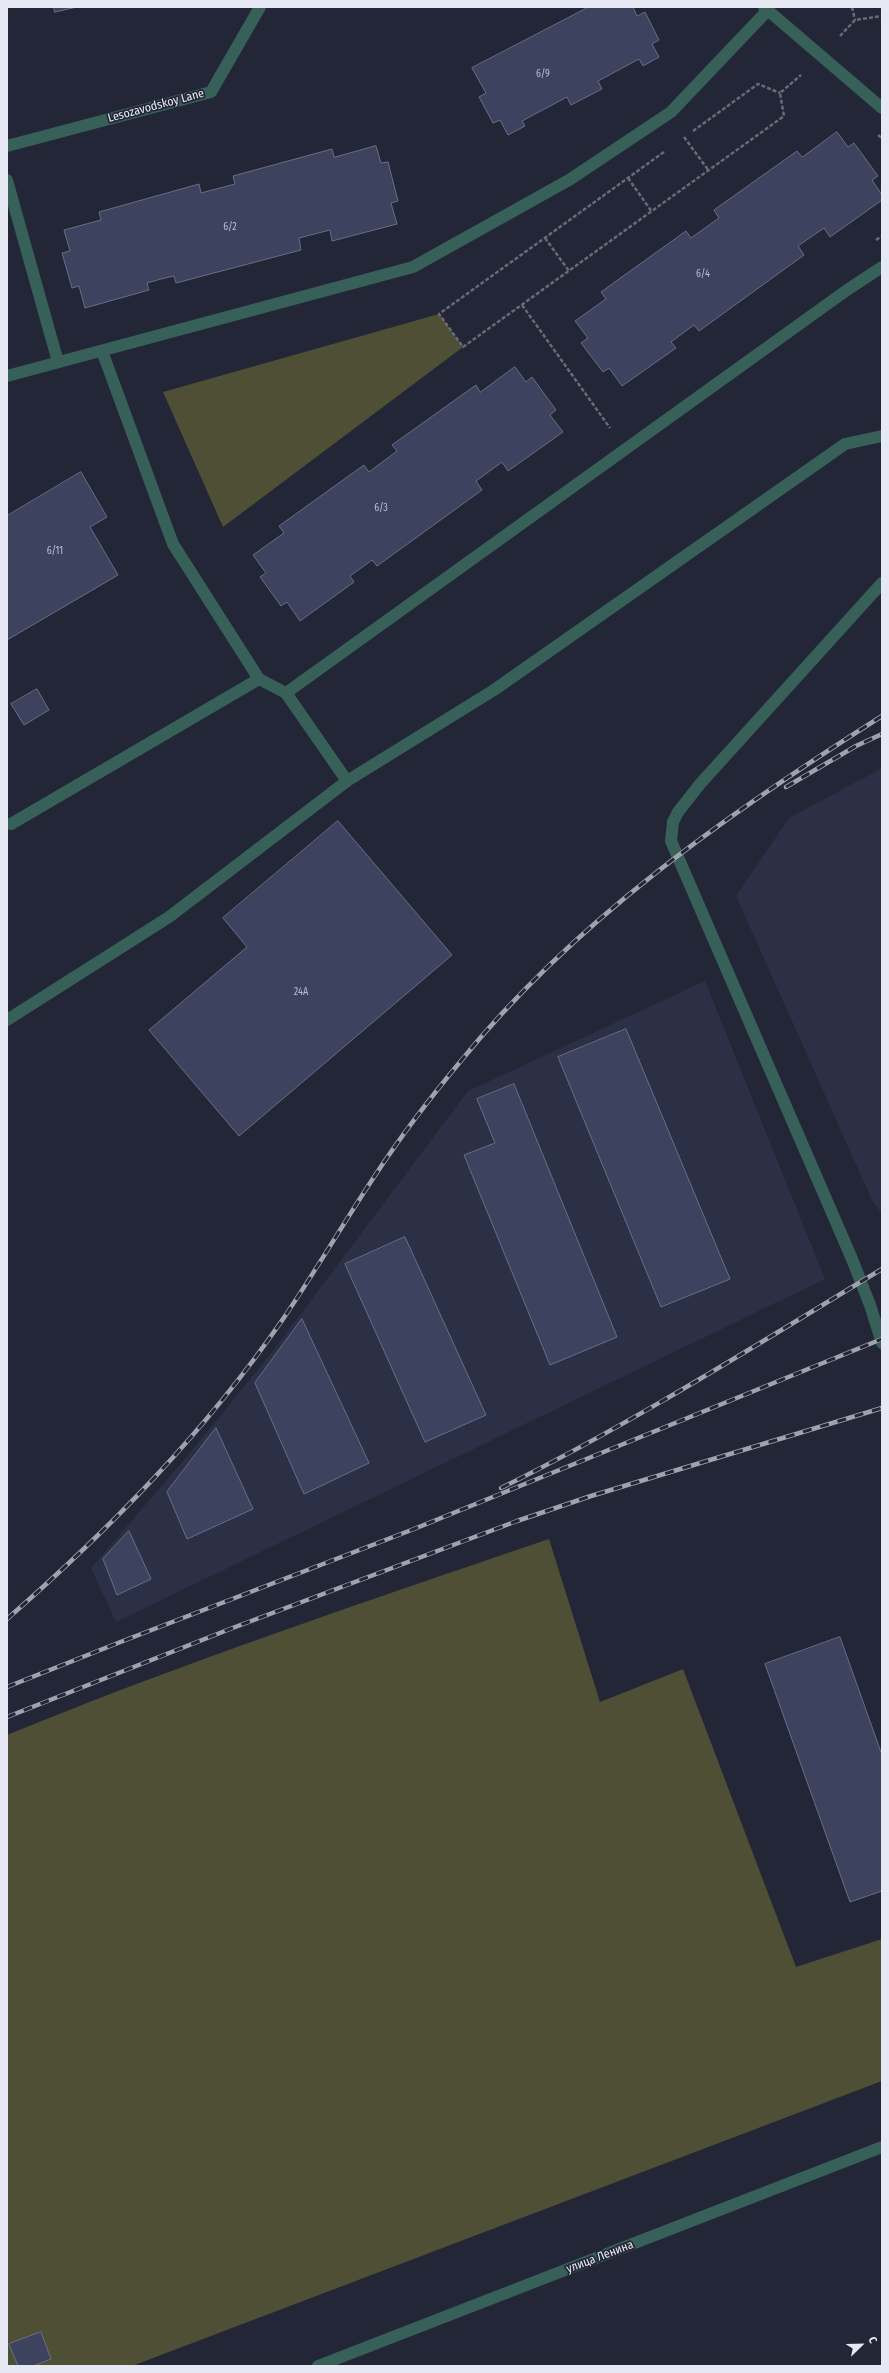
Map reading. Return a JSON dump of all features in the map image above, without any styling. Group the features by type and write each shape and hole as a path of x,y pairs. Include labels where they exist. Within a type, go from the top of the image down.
{"street":[{"name":"Lesozavodskoy Lane","path":"7,146 210,92 260,7"},
{"path":"7,376 413,267 569,180 671,112 766,9 882,108"},
{"path":"7,180 58,362"},
{"path":"286,692 882,267"},
{"path":"102,351 173,544 259,678 286,692 347,781"},
{"path":"7,1020 170,917 347,781 494,690 845,444 882,436"},
{"path":"882,583 700,784 678,812 671,832 677,857 731,977 852,1259 882,1343"},
{"path":"11,824 259,678"},
{"name":"улица Ленина","path":"318,2366 882,2147"}],"path":[{"path":"852,7 854,20"},
{"path":"780,93 821,56 854,20 882,16"},
{"path":"678,142 758,84 780,93"},
{"path":"666,151 439,314 463,347 784,116 780,93"},
{"path":"684,137 708,171"},
{"path":"628,178 652,212"},
{"path":"545,238 569,271"},
{"path":"522,305 625,449"}],"shaded area":[{"path":"882,768 882,1214 872,1200 736,896 789,818"},
{"path":"705,981 825,1279 116,1622 91,1568 190,1453 273,1351 468,1091"}],"green space":[{"path":"439,314 463,347 223,527 163,392"},
{"path":"549,1539 600,1702 683,1669 796,1967 882,1939 882,2081 132,2366 7,2366 7,1735 209,1657"}],"building":[{"path":"54,7 77,7 55,12"},
{"path":"589,7 633,7 637,16 645,12 659,40 652,44 659,57 643,66 639,59 598,81 602,89 571,105 567,97 522,121 525,126 508,135 500,120 493,123 479,97 486,93 472,68"},
{"path":"837,132 848,147 854,143 878,176 872,180 882,195 882,200 830,237 824,228 798,246 804,255 699,331 694,325 671,342 676,348 622,386 609,368 603,372 581,343 588,338 575,321 606,299 601,292 686,231 691,238 719,218 714,210 797,151 802,157"},
{"path":"376,146 381,163 388,162 398,201 391,203 397,224 332,241 330,230 299,238 301,250 176,283 174,276 161,279 147,283 149,290 85,308 79,286 72,288 62,253 70,251 64,230 101,220 99,212 199,184 201,193 235,184 233,176 332,149 334,157"},
{"path":"515,367 526,382 532,377 556,410 550,415 563,432 508,471 502,462 476,481 482,490 377,566 372,560 350,576 354,582 300,621 287,602 281,606 260,577 266,573 253,555 284,533 279,526 364,465 369,472 397,451 392,445 476,385 480,392"},
{"path":"81,472 107,517 90,527 118,575 7,640 7,516"},
{"path":"37,689 49,710 24,725 11,704"},
{"path":"338,821 452,955 239,1136 149,1030 247,947 223,918"},
{"path":"626,1029 730,1279 661,1307 558,1057"},
{"path":"514,1084 617,1337 550,1365 464,1155 495,1143 477,1099"},
{"path":"405,1237 486,1415 425,1442 345,1264"},
{"path":"302,1319 369,1463 304,1494 255,1383"},
{"path":"216,1428 253,1509 187,1539 167,1492"},
{"path":"129,1531 151,1579 117,1595 103,1559"},
{"path":"840,1637 882,1755 882,1891 850,1902 765,1664"},
{"path":"41,2332 51,2359 33,2366 18,2366 9,2344"}],"railway":[{"path":"7,1619 83,1550 119,1514 189,1440 221,1401 253,1361 283,1319 364,1192 406,1131 460,1062 505,1010 553,962 604,916 657,872 768,791 882,716"},
{"path":"786,787 856,746 882,734"},
{"path":"501,1488 646,1410 741,1355 882,1269"},
{"path":"7,1687 414,1529 882,1339"},
{"path":"7,1717 230,1629 517,1521 591,1496 882,1408"}]}
